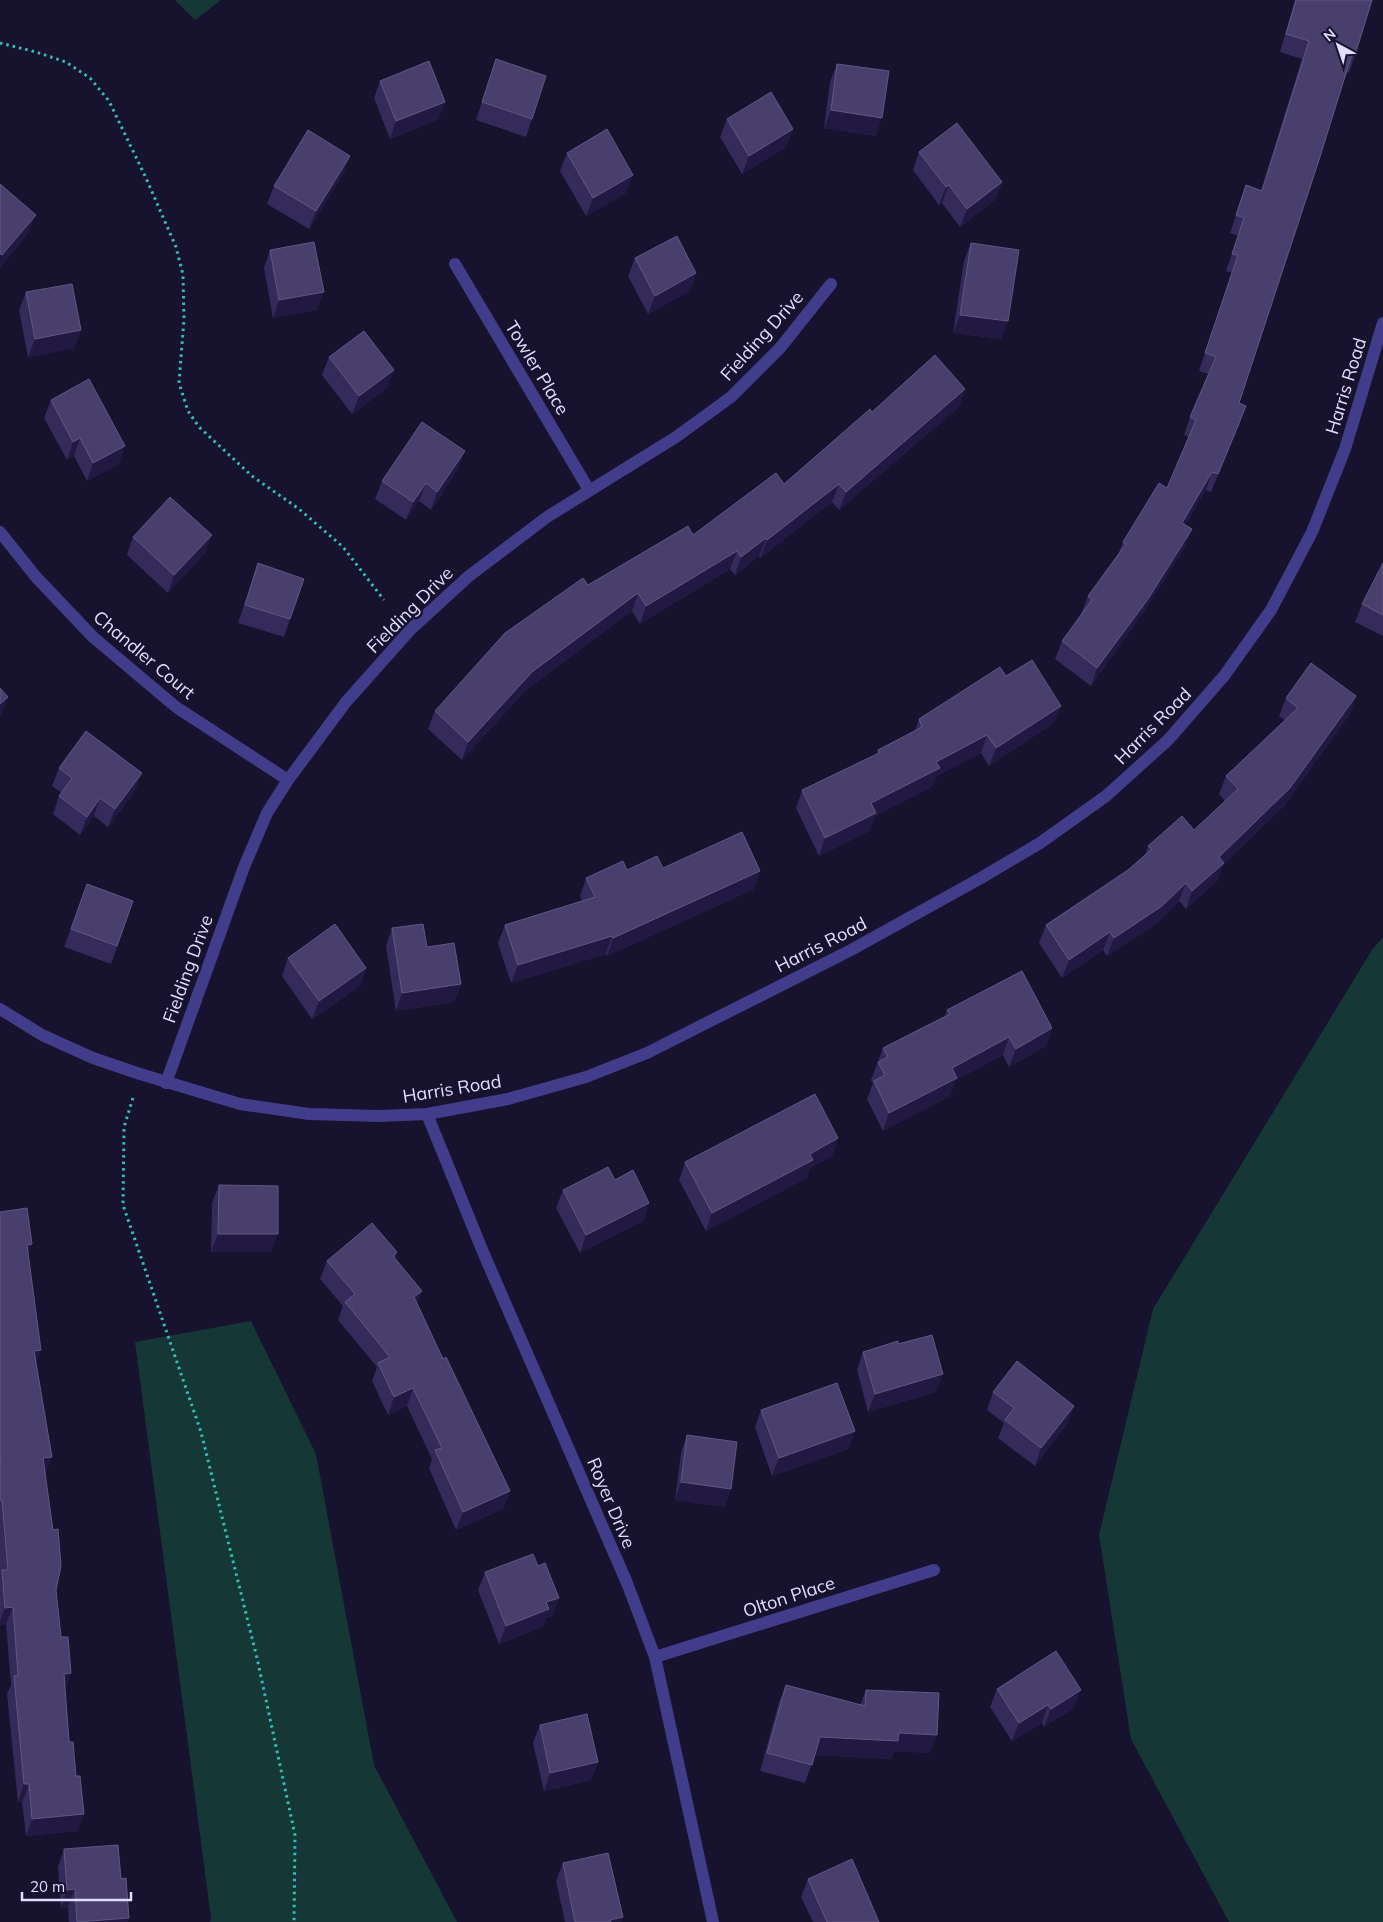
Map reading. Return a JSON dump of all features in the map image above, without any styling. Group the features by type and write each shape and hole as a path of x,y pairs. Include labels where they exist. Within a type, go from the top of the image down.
{"street":[{"name":"Towler Place","path":"455,264 589,490"},
{"name":"Fielding Drive","path":"166,1082 244,866 267,813 288,780 346,702 412,630 469,576 547,517 676,437 731,397 780,348 831,284"},
{"name":"Harris Road","path":"0,1009 42,1035 93,1058 140,1074 240,1104 309,1114 379,1116 427,1114 516,1096 586,1077 647,1053 851,950 959,891 1040,843 1106,796 1168,740 1224,676 1271,610 1312,532 1345,449 1383,323"},
{"name":"Chandler Court","path":"0,532 36,577 93,637 176,707 288,780"},
{"name":"Royer Drive","path":"427,1114 486,1259 626,1583 655,1657 713,1922"},
{"name":"Olton Place","path":"655,1657 934,1570"}],"path":[{"path":"0,43 66,62 90,78 108,101 146,178 172,238 183,275 184,319 180,383 188,411 199,427 252,476 299,509 343,547 384,600"},
{"path":"140,1074 124,1127 123,1205 201,1432 257,1658 295,1834 294,1922"}],"green space":[{"path":"175,0 221,0 195,20"},
{"path":"1383,937 1383,1922 1229,1922 1131,1739 1099,1535 1153,1309 1372,950"},
{"path":"251,1321 316,1454 374,1765 457,1922 210,1922 211,1918 135,1342"}],"building":[{"path":"1296,0 1372,0 1355,55 1352,54 1239,403 1246,406 1218,474 1212,472 1182,523 1192,529 1148,599 1097,668 1062,641 1092,600 1088,596 1126,544 1123,542 1159,483 1167,488 1196,420 1190,417 1216,357 1205,353 1238,255 1232,254 1244,218 1236,215 1246,185 1262,191 1309,41 1286,34"},
{"path":"496,59 546,76 532,119 482,102"},
{"path":"429,61 445,102 396,121 380,81"},
{"path":"837,64 889,71 882,118 831,110"},
{"path":"771,92 793,129 749,156 727,119"},
{"path":"957,123 1002,182 967,209 949,185 946,187 919,152"},
{"path":"607,129 633,175 593,198 567,153"},
{"path":"308,130 350,156 316,211 274,186"},
{"path":"0,184 36,215 2,255 0,254"},
{"path":"677,236 696,273 655,296 635,258"},
{"path":"314,242 324,292 279,300 270,250"},
{"path":"971,243 1019,250 1008,321 960,315"},
{"path":"72,284 81,330 35,339 26,292"},
{"path":"364,331 394,370 359,396 329,357"},
{"path":"935,355 965,389 846,492 839,484 767,540 766,538 741,557 737,551 646,606 638,593 532,672 468,742 435,711 505,633 583,578 588,585 688,526 693,535 776,473 784,484 870,409 872,412"},
{"path":"89,379 125,446 93,463 80,438 73,442 51,400"},
{"path":"422,422 465,451 437,492 426,483 413,502 382,481"},
{"path":"170,497 212,535 174,575 133,537"},
{"path":"258,563 304,579 290,619 245,605"},
{"path":"1383,563 1383,615 1362,604"},
{"path":"1032,660 1061,706 996,748 987,735 936,762 940,768 871,803 876,813 825,838 802,790 879,753 878,750 922,727 919,719 1000,667 1006,676"},
{"path":"1311,663 1356,696 1290,788 1219,857 1224,863 1192,891 1186,883 1162,906 1114,938 1110,932 1069,960 1046,925 1128,870 1152,849 1148,846 1182,816 1194,830 1238,789 1226,776 1298,708 1286,698"},
{"path":"0,688 8,697 0,704"},
{"path":"86,731 142,773 115,809 100,798 87,817 59,796 72,778 59,768"},
{"path":"742,832 760,871 613,938 612,936 518,965 505,925 595,897 586,878 623,861 627,870 657,856 663,868"},
{"path":"87,884 133,901 117,946 71,929"},
{"path":"335,924 366,968 319,1001 288,958"},
{"path":"423,924 427,947 454,943 461,984 402,993 392,928"},
{"path":"1022,971 1052,1028 1016,1049 1009,1037 952,1068 957,1078 889,1113 874,1081 885,1075 878,1062 888,1057 883,1048 950,1014 947,1010"},
{"path":"815,1094 838,1138 810,1154 813,1160 712,1213 685,1162"},
{"path":"608,1167 615,1180 633,1170 649,1203 586,1235 563,1190"},
{"path":"219,1185 278,1186 278,1234 218,1234"},
{"path":"27,1208 32,1244 27,1245 41,1350 34,1351 52,1457 43,1458 53,1530 58,1529 61,1566 56,1590 61,1637 68,1637 71,1673 64,1674 69,1742 73,1742 76,1776 80,1776 84,1814 32,1819 29,1784 24,1784 14,1676 18,1675 13,1607 5,1608 2,1570 8,1570 2,1500 0,1500 0,1212"},
{"path":"372,1223 397,1252 393,1256 422,1291 414,1297 443,1359 446,1357 510,1491 463,1512 435,1450 442,1448 413,1388 394,1397 378,1363 390,1357 345,1302 355,1294 327,1261"},
{"path":"932,1335 943,1374 875,1394 863,1352 898,1341 898,1344"},
{"path":"1017,1361 1074,1406 1041,1448 1005,1420 1014,1408 993,1392"},
{"path":"837,1383 855,1431 779,1458 761,1410"},
{"path":"687,1435 737,1442 731,1489 681,1482"},
{"path":"533,1554 538,1566 545,1563 559,1598 546,1602 549,1609 506,1626 485,1572"},
{"path":"1056,1651 1081,1690 1051,1709 1048,1705 1019,1723 997,1689"},
{"path":"786,1685 865,1706 866,1690 939,1693 937,1735 899,1733 898,1741 820,1737 812,1765 767,1753"},
{"path":"587,1714 598,1762 550,1773 540,1725"},
{"path":"118,1845 121,1879 126,1878 129,1918 77,1922 75,1889 67,1890 64,1849"},
{"path":"608,1853 623,1917 610,1920 611,1922 575,1922 563,1863"},
{"path":"852,1859 879,1922 827,1922 808,1879"}]}
